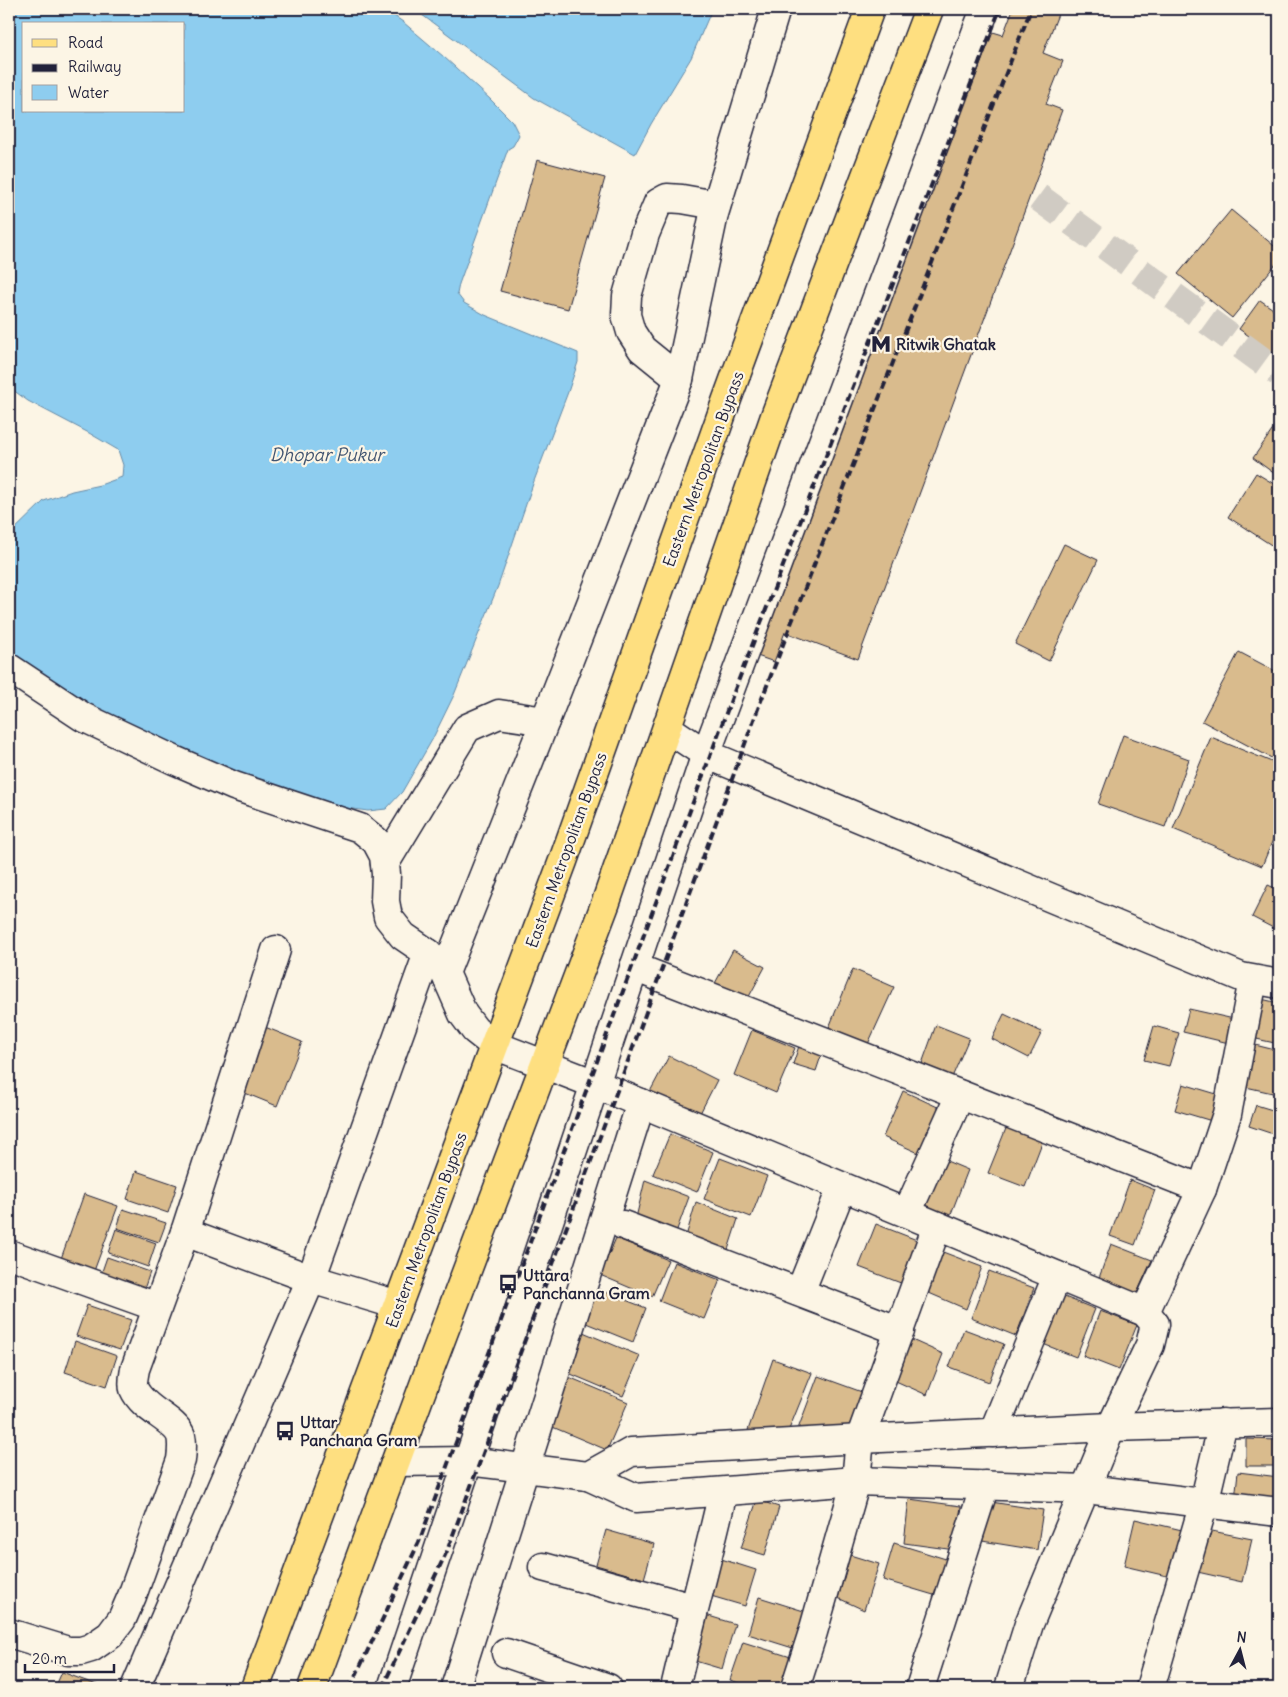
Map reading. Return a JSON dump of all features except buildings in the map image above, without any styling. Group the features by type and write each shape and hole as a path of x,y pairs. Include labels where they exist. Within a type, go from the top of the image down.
{"main road":[{"name":"Eastern Metropolitan Bypass","path":"255,1688 563,861 726,402 870,9"},
{"path":"312,1688 606,902 775,416 929,9"}],"street":[{"path":"135,1688 311,1279 436,963 545,722 678,379 716,206 776,9"},
{"path":"392,1688 706,754 985,9"},
{"path":"678,379 642,349 631,332 626,315 627,296 646,234 658,203 667,198 716,206"},
{"path":"9,668 83,717 174,760 234,786 360,828 376,841 384,856 385,901 388,918 403,936 436,963 463,1014 475,1030 494,1045 595,1084 1145,1312 1155,1324 1150,1345 1111,1427 1029,1624 1009,1688"},
{"path":"385,863 467,728 499,714 545,722"},
{"path":"667,728 706,754 1241,977 1279,984"},
{"path":"9,1633 68,1651 81,1650 101,1642 110,1635 122,1619 132,1596 181,1460 182,1448 180,1435 174,1427 144,1404 133,1387 135,1369 185,1232 276,950"},
{"path":"634,967 1202,1189"},
{"path":"1145,1312 1202,1189 1227,1114 1253,980"},
{"path":"907,1213 960,1095"},
{"path":"455,1688 641,1103"},
{"path":"800,1292 842,1187"},
{"path":"623,1225 900,1330"},
{"path":"794,1688 814,1632 856,1481 860,1439 937,1226"},
{"path":"185,1232 311,1279 398,1305"},
{"path":"9,1254 157,1307"},
{"path":"994,1433 1057,1276"},
{"path":"588,1476 631,1452 1111,1427 1279,1422"},
{"path":"1150,1688 1204,1503 1223,1423"},
{"path":"396,1462 468,1461 588,1476 636,1498 856,1481 1086,1489 1279,1512"},
{"path":"920,1688 985,1485"},
{"path":"675,1688 693,1608 706,1567 723,1492"},
{"path":"543,1567 693,1608"},
{"path":"506,1653 608,1688"}],"water":[{"name":"Dhopar Pukur","path":"9,9 384,9 403,22 444,57 512,121 519,135 513,146 508,149 457,294 464,303 485,315 578,353 578,362 498,586 454,695 432,740 402,792 386,809 368,811 323,805 184,755 9,663 9,535 44,501 122,477 123,465 118,450 28,401 9,387"},
{"path":"414,9 712,9 691,58 635,154 534,98"}],"tunnel":[{"path":"1038,197 1279,373"}],"railway":[{"path":"350,1688 419,1542 732,697 1000,9"},
{"path":"382,1688 447,1551 759,706 1031,9"}],"place":[{"name":"Ritwik Ghatak","path":"881,344"},
{"name":"Uttara Panchanna Gram","path":"508,1284"},
{"name":"Uttar Panchana Gram","path":"285,1431"}]}
